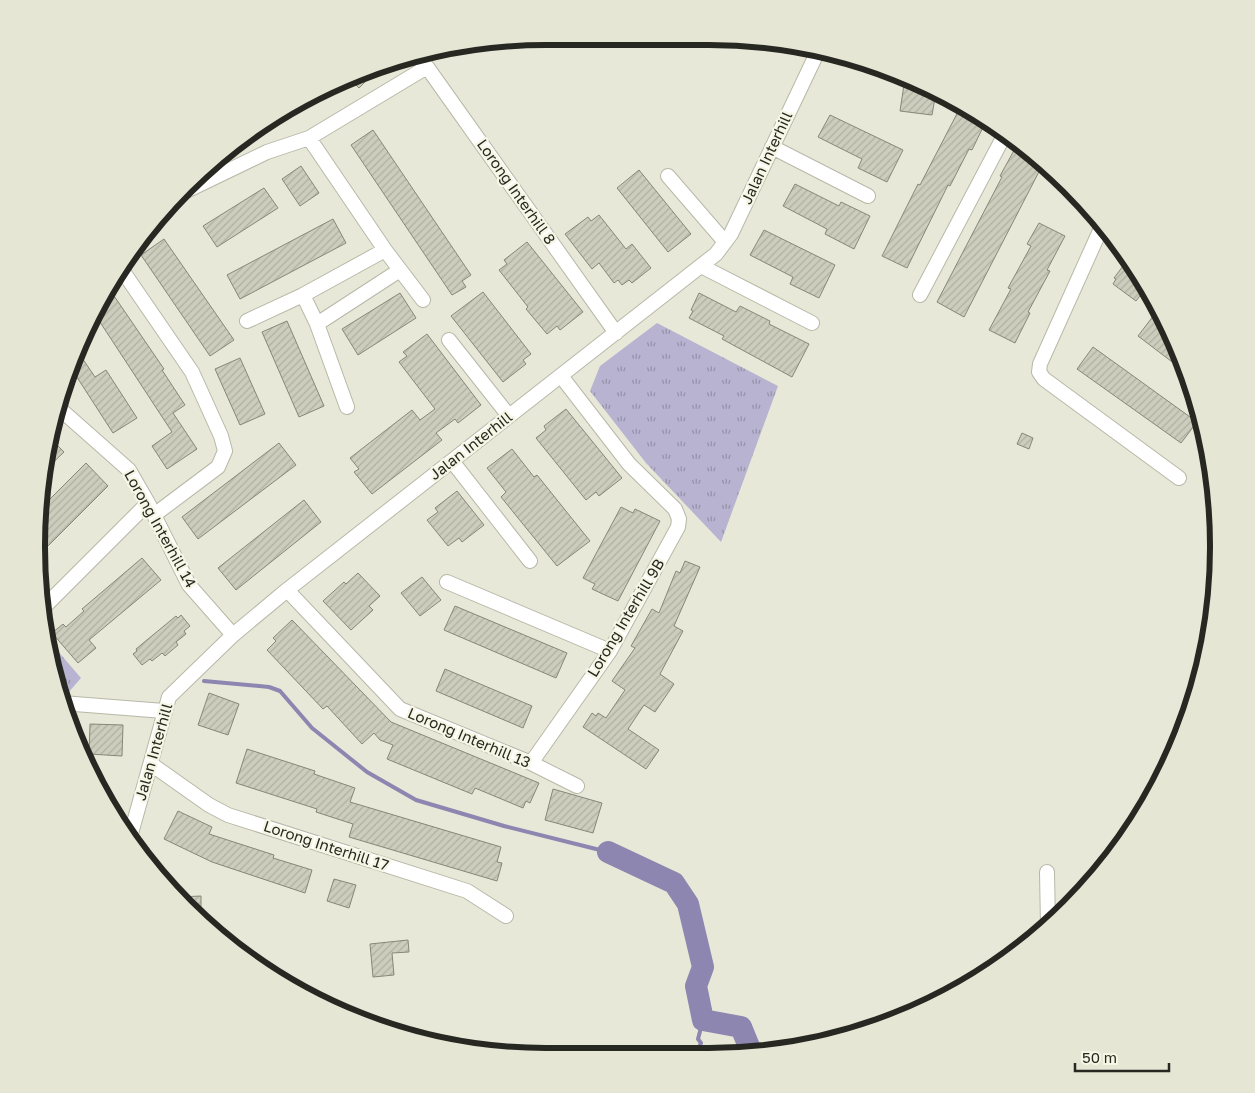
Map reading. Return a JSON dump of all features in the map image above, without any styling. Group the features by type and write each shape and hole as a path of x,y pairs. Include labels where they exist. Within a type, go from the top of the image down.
{"street":[{"name":"Jalan Interhill","path":"132,828 169,697 233,635 287,590 716,254 731,234 815,57"},
{"name":"Lorong Interhill 8","path":"422,61 428,67 616,333"},
{"path":"200,184 267,152 309,138 428,67"},
{"path":"309,138 385,250 423,300"},
{"path":"920,295 1002,140"},
{"path":"772,148 868,196"},
{"path":"668,176 725,242"},
{"path":"1099,232 1040,364 1040,372 1044,379 1179,478"},
{"path":"247,321 303,295 385,250"},
{"path":"701,266 812,323"},
{"path":"318,324 400,270"},
{"path":"48,603 151,509 218,467 225,451 221,436 192,372 125,275"},
{"path":"303,295 318,324 347,407"},
{"path":"449,340 510,416"},
{"name":"Lorong Interhill 9B","path":"531,763 610,651 678,527 680,519 675,509 629,464 561,376"},
{"name":"Lorong Interhill 14","path":"64,412 129,470 189,585 233,635"},
{"path":"452,461 530,561"},
{"path":"446,582 610,651"},
{"name":"Lorong Interhill 13","path":"287,590 400,709 531,763 576,786"},
{"path":"71,704 164,711"},
{"name":"Lorong Interhill 17","path":"151,764 209,805 228,815 467,891 506,916"},
{"path":"1047,872 1048,916"}],"green space":[{"path":"657,323 778,386 721,542 646,463 590,391 600,366"},
{"path":"56,649 81,678 68,693 62,676"}],"building":[{"path":"369,78 359,88 354,83"},
{"path":"904,85 935,99 932,115 900,111"},
{"path":"958,112 983,127 972,150 969,149 950,186 948,185 907,268 882,256 918,184 920,185"},
{"path":"830,115 903,150 887,182 858,168 862,159 818,137"},
{"path":"373,130 471,275 462,281 466,287 452,295 351,145"},
{"path":"1015,149 1040,170 964,317 937,302 1002,177 1000,176"},
{"path":"301,166 319,193 300,206 282,179"},
{"path":"639,170 691,234 668,252 617,188"},
{"path":"795,184 839,206 841,202 870,216 854,249 825,234 827,229 783,206"},
{"path":"264,188 278,208 217,247 203,226"},
{"path":"599,215 626,249 632,244 651,268 632,283 629,280 622,285 618,280 614,283 599,263 592,269 565,234 588,217 591,221"},
{"path":"333,219 346,243 240,299 227,275"},
{"path":"1039,223 1065,236 1047,270 1050,271 1028,312 1030,313 1015,343 989,330 1011,289 1008,288 1031,246 1027,244"},
{"path":"764,230 835,265 819,298 790,284 793,277 750,255"},
{"path":"164,239 234,340 210,356 141,255"},
{"path":"527,242 583,312 560,330 557,326 547,334 526,309 528,307 499,270 507,264 504,260"},
{"path":"1123,266 1142,294 1136,301 1113,284 1116,279 1114,278"},
{"path":"483,292 531,354 523,360 526,364 503,382 451,316"},
{"path":"400,293 416,318 358,355 342,329"},
{"path":"699,293 736,312 740,306 770,321 769,324 809,344 792,377 722,339 724,336 689,318"},
{"path":"113,294 164,369 162,370 185,405 173,413 197,449 167,469 152,446 172,432 99,321"},
{"path":"1153,316 1175,364 1138,336"},
{"path":"287,321 324,406 299,417 262,332"},
{"path":"427,334 481,405 458,423 455,419 436,433 442,440 372,494 354,472 359,469 350,458 412,410 420,420 435,409 399,362 407,356 403,352"},
{"path":"1093,347 1194,420 1195,425 1181,443 1077,369"},
{"path":"82,358 95,377 106,370 137,418 113,433 76,375"},
{"path":"240,358 265,414 240,425 215,369"},
{"path":"566,409 622,478 599,496 596,492 586,500 536,438 546,430 544,426"},
{"path":"1022,433 1033,438 1029,449 1017,444"},
{"path":"279,443 296,465 198,539 182,517"},
{"path":"56,444 64,452 52,463"},
{"path":"512,449 534,477 537,475 590,541 557,566 501,497 506,492 487,468"},
{"path":"86,463 108,486 45,549 47,502"},
{"path":"457,491 484,525 462,542 459,538 448,546 427,520 438,512 435,508"},
{"path":"304,500 321,522 236,590 218,568"},
{"path":"621,507 633,513 635,509 660,521 618,601 592,589 595,584 583,578"},
{"path":"142,558 161,580 89,640 96,648 78,663 53,632 63,624 66,627 84,611 82,609"},
{"path":"685,561 700,567 674,626 683,631 660,674 674,684 655,712 644,705 628,729 659,750 646,769 583,727 592,713 596,716 598,713 606,718 625,690 612,681 635,648 631,646 652,609 659,613 676,571 680,573"},
{"path":"358,573 380,596 369,606 373,610 351,630 323,601 344,582 346,584"},
{"path":"422,577 441,600 420,616 401,593"},
{"path":"455,606 567,653 556,678 444,630"},
{"path":"181,615 190,626 184,631 186,634 176,642 178,645 165,656 162,653 152,661 150,659 142,665 133,654 137,651 136,649 176,616 178,618"},
{"path":"292,620 391,722 539,783 530,803 526,801 523,808 475,788 472,794 387,759 393,745 380,740 374,733 362,744 327,706 323,709 267,650 276,641 273,638"},
{"path":"445,669 532,706 523,728 436,691"},
{"path":"209,693 239,704 228,735 198,725"},
{"path":"90,724 123,725 122,756 91,754"},
{"path":"247,749 315,771 314,774 355,788 350,802 501,847 497,862 502,863 497,881 349,837 353,824 316,812 317,809 236,783"},
{"path":"553,789 602,803 593,833 545,820"},
{"path":"178,811 212,827 209,834 274,855 273,858 312,870 305,893 212,862 164,839"},
{"path":"334,879 356,885 349,908 327,901"},
{"path":"201,896 201,910 192,901 188,897"},
{"path":"408,940 409,952 392,953 394,975 373,977 370,944"}],"waterway":[{"path":"204,681 269,687 280,691 312,728 367,772 416,800 504,826 608,852"},
{"path":"608,852 674,883 688,904 703,967 696,986 703,1020 741,1027 749,1046"},
{"path":"698,1048 701,1043 698,1039 703,1020"}]}
